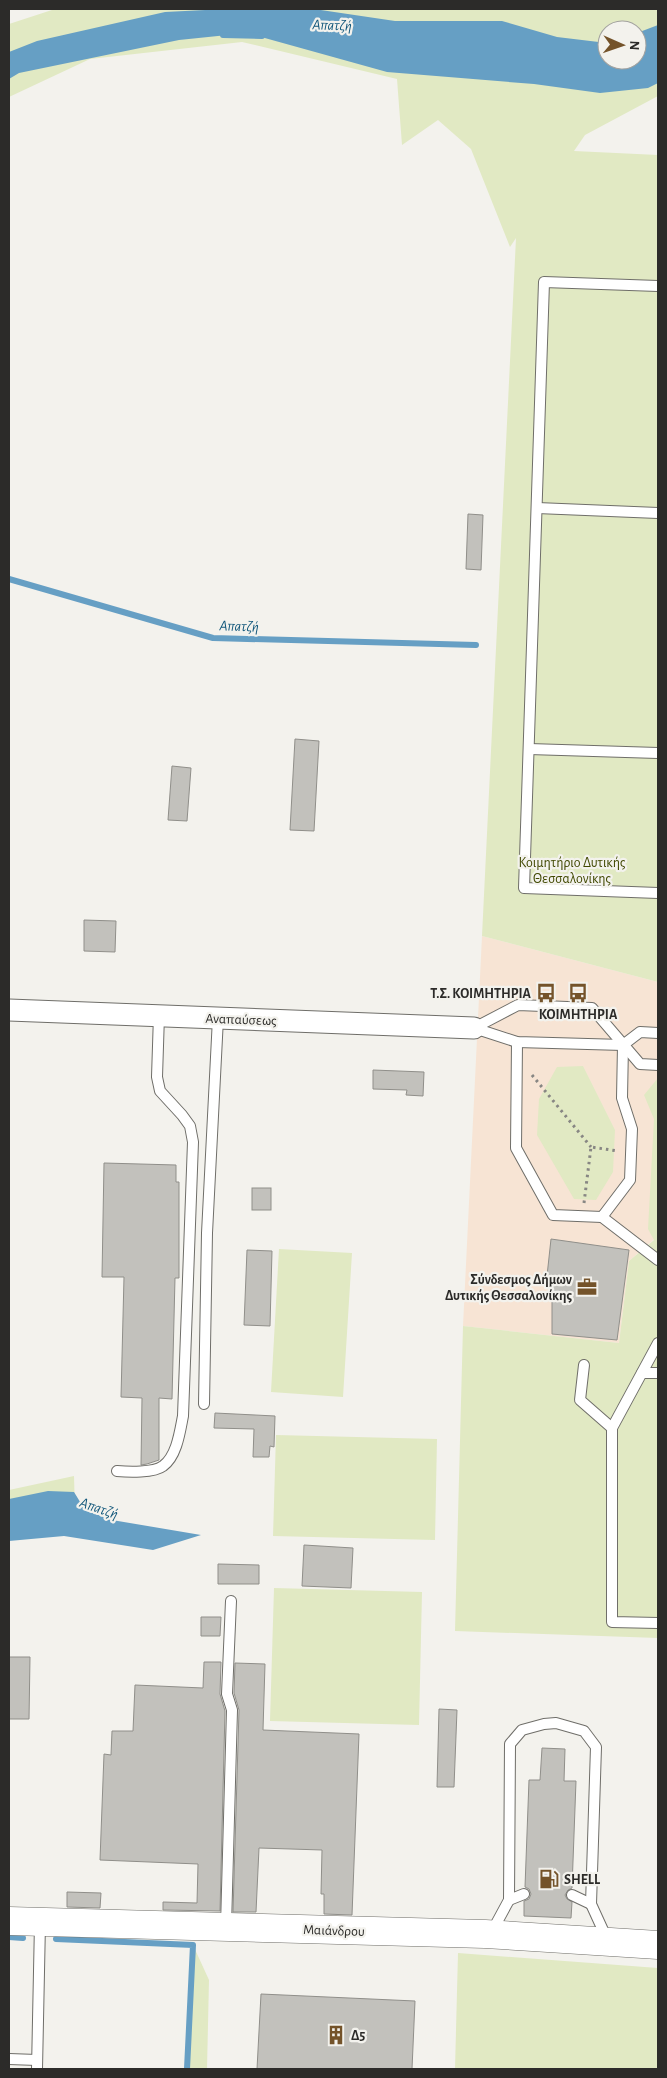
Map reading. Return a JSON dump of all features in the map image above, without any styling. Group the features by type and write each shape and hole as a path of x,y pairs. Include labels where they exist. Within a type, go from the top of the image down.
{"main road":[{"name":"Μαιάνδρου","path":"9,1921 486,1934 658,1945"}],"street":[{"name":"Αναπαύσεως","path":"9,1010 474,1028"}],"lane":[{"path":"658,286 544,282 524,888 658,893"},
{"path":"537,508 658,513"},
{"path":"528,749 658,753"},
{"path":"474,1028 518,1005 592,1008 640,1064 658,1065"},
{"path":"117,1471 148,1471 163,1467 172,1453 180,1434 183,1416 193,1142 190,1126 160,1091 157,1077 159,1015"},
{"path":"204,1404 207,1233 218,1018"},
{"path":"474,1028 517,1042 623,1045 640,1032 658,1033"},
{"path":"517,1042 516,1148 553,1215 602,1217 658,1260"},
{"path":"602,1217 630,1180 632,1129 622,1098 623,1045"},
{"path":"658,1342 612,1428 612,1622 658,1623"},
{"path":"584,1365 580,1400 612,1428"},
{"path":"642,1372 658,1373"},
{"path":"226,1927 232,1710 227,1694 231,1601"},
{"path":"486,1934 496,1924 509,1900 510,1744 522,1730 538,1725 556,1723 584,1731 596,1747 591,1904 609,1942"},
{"path":"509,1900 524,1894"},
{"path":"572,1895 591,1904"},
{"path":"9,2059 37,2064 40,1922"}],"path":[{"path":"517,1057 591,1147 631,1152"},
{"path":"584,1216 591,1147"}],"shaded area":[{"path":"482,936 658,982 658,1236 629,1261 619,1343 463,1326"}],"green space":[{"name":"Κοιμητήριο Δυτικής Θεσσαλονίκης","path":"55,9 658,9 658,96 585,135 574,151 658,155 658,982 482,936 516,238 510,247 471,149 438,120 402,145 397,79 242,42 90,59 9,97 9,24"},
{"path":"583,1066 615,1130 613,1172 596,1200 574,1199 537,1135 539,1099 557,1067"},
{"path":"658,1078 658,1638 455,1631 463,1326 619,1343 629,1261 654,1240 648,1229 654,1119 644,1095"},
{"path":"279,1249 352,1253 343,1397 271,1392"},
{"path":"276,1435 437,1439 435,1540 273,1536"},
{"path":"74,1476 75,1511 9,1526 9,1490"},
{"path":"274,1588 422,1592 419,1725 270,1721"},
{"path":"193,1945 209,1980 207,2069 188,2069"},
{"path":"458,1953 658,1968 658,2069 455,2069"}],"water":[{"path":"225,9 314,9 395,21 502,21 557,37 597,42 597,70 647,70 647,29 658,25 658,83 648,88 600,93 534,84 387,72 247,33 179,40 19,73 9,79 9,52 37,41 165,12"},
{"path":"48,1491 74,1492 85,1510 112,1520 201,1535 153,1550 64,1536 9,1541 9,1499"}],"building":[{"path":"468,514 483,515 481,570 466,569"},
{"path":"295,739 319,741 314,831 290,830"},
{"path":"172,766 191,768 187,821 168,820"},
{"path":"84,920 116,921 115,952 84,951"},
{"path":"373,1070 424,1072 423,1096 406,1095 407,1090 373,1089"},
{"path":"104,1163 176,1165 176,1182 179,1182 179,1278 175,1278 172,1399 159,1398 159,1460 141,1465 142,1398 121,1397 124,1277 102,1277"},
{"path":"252,1188 271,1188 271,1210 252,1210"},
{"name":"Σύνδεσμος Δήμων Δυτικής Θεσσαλονίκης","path":"551,1239 629,1250 617,1340 552,1334 552,1298 547,1276"},
{"path":"247,1250 272,1251 270,1326 244,1325"},
{"path":"215,1413 275,1416 274,1447 270,1446 269,1457 253,1457 254,1429 214,1428"},
{"path":"304,1545 353,1548 351,1588 302,1586"},
{"path":"218,1564 259,1565 259,1584 218,1584"},
{"path":"201,1617 221,1617 220,1636 201,1636"},
{"path":"9,1657 30,1657 29,1719 9,1719"},
{"path":"204,1662 221,1662 220,1694 225,1711 220,1911 163,1910 163,1902 197,1903 198,1864 100,1860 104,1754 111,1755 112,1731 133,1731 135,1685 203,1688"},
{"path":"235,1663 265,1664 263,1730 359,1734 352,1915 324,1914 324,1894 321,1894 322,1850 259,1848 256,1912 233,1912 239,1710 234,1693"},
{"path":"439,1709 457,1710 454,1787 437,1787"},
{"path":"542,1748 565,1749 564,1781 576,1781 572,1888 565,1895 572,1902 571,1918 524,1916 524,1901 529,1899 531,1894 529,1889 525,1887 529,1780 540,1780"},
{"path":"67,1892 101,1893 100,1908 67,1907"},
{"name":"Δ5","path":"261,1994 415,2001 412,2069 257,2069"}],"waterway":[{"name":"Απατζή","path":"223,35 262,36"},
{"name":"Απατζή","path":"9,579 213,638 476,645"},
{"path":"9,1937 23,1938"},
{"path":"56,1939 193,1945 187,2069"}],"place":[{"name":"Τ.Σ. ΚΟΙΜΗΤΗΡΙΑ","path":"546,993"},
{"name":"ΚΟΙΜΗΤΗΡΙΑ","path":"578,993"},
{"name":"Σύνδεσμος Δήμων Δυτικής Θεσσαλονίκης","path":"587,1287"},
{"name":"SHELL","path":"549,1879"},
{"name":"Δ5","path":"336,2035"}]}
